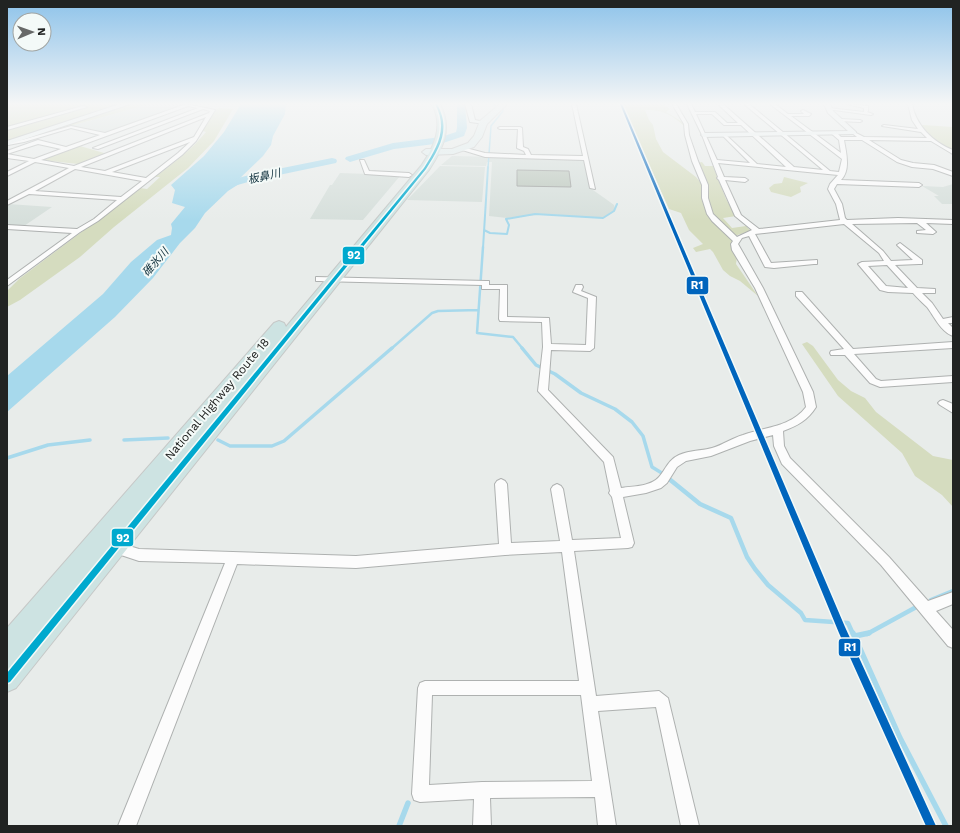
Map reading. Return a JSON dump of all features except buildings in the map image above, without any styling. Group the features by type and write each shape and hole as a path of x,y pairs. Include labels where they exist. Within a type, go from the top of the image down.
{"highway":[{"name":"National Highway Route 18","path":"7,678 115,547 434,144"},
{"name":"National Highway Route 18","path":"7,647 96,542 419,176 434,144"}],"main road":[{"path":"434,144 453,152 473,143"}],"street":[{"path":"7,153 36,143"},
{"path":"41,143 66,149"},
{"path":"7,174 34,160 83,143"},
{"path":"96,148 110,143"},
{"path":"7,203 73,168 136,143"},
{"path":"149,143 154,144"},
{"path":"105,173 179,143"},
{"path":"7,284 78,231 96,220 148,180 180,154 190,143"},
{"path":"520,143 520,148 526,150 529,156"},
{"path":"583,143 593,188"},
{"path":"693,143 720,178 738,216 753,232 752,235 766,263 770,266 814,262"},
{"path":"705,143 706,161 705,198 710,214 714,220 736,240"},
{"path":"733,143 755,165"},
{"path":"764,143 792,169"},
{"path":"793,143 828,172"},
{"path":"823,143 844,158"},
{"path":"840,143 844,151 844,167 831,189 839,204 842,219 881,252 913,291 929,305 941,322 953,333"},
{"path":"869,143 899,160 912,165 934,167 952,173"},
{"path":"936,143 953,152"},
{"path":"80,144 111,152"},
{"path":"161,146 168,147"},
{"path":"462,149 480,155 586,158"},
{"path":"7,156 148,180"},
{"path":"362,161 367,173 410,175"},
{"path":"706,161 841,174"},
{"path":"720,178 746,180"},
{"path":"835,182 919,184"},
{"path":"28,192 123,199"},
{"path":"919,221 933,232 919,232"},
{"path":"615,493 651,487 665,476 674,464 682,458 714,451 752,436 778,429 801,419 806,415 811,407 811,400 759,288 736,250 734,244 736,240 753,232 844,222 953,222"},
{"path":"7,227 78,231"},
{"path":"900,245 919,262 862,264 883,288 888,290 932,291"},
{"path":"96,542 139,555 356,562 505,549 628,543 615,493 609,460 543,391 547,347 546,320 503,319 504,287 485,287 486,283 326,280"},
{"path":"547,347 590,348 592,297 577,292 580,287"},
{"path":"799,294 873,381 880,384 953,379"},
{"path":"941,322 953,320"},
{"path":"834,353 953,345"},
{"path":"943,403 953,409"},
{"path":"778,429 779,446 786,461 885,561 953,641"},
{"path":"500,484 505,549"},
{"path":"557,490 567,546 607,826"},
{"path":"127,826 233,558"},
{"path":"926,608 953,598"},
{"path":"588,688 425,688 420,794 482,790 602,789"},
{"path":"590,704 658,699 662,703 690,826"},
{"path":"482,790 482,826"}],"shaded area":[{"path":"452,156 581,159 584,160 590,188 614,205 615,209 612,213 603,218 545,214 507,218 489,216 492,162 487,162 486,166 441,165"},
{"path":"440,166 485,167 482,202 407,200"},
{"path":"340,173 400,176 363,220 310,219 330,185 332,185"},
{"path":"953,184 953,204 942,204 934,196 939,196 922,186 943,187"},
{"path":"8,204 52,207 24,226 7,225"}],"green space":[{"path":"196,143 212,143 188,168 114,227 80,257 20,300 7,307 7,291 19,279 140,188 147,189 160,177 155,177"},
{"path":"639,143 658,143 663,152 696,177 701,183 708,213 733,239 731,244 737,257 736,264 758,296 740,281 730,276 723,270 710,249 696,252 693,248 703,244 689,230 681,213 669,209"},
{"path":"938,143 953,143 953,151 944,147"},
{"path":"80,146 104,154 78,164 42,160"},
{"path":"702,162 705,166 713,166 726,199 736,216 723,218 732,228 746,226 751,231 734,236 712,214 697,163"},
{"path":"784,177 808,183 800,187 801,192 791,197 771,192 769,188 774,184 782,183"},
{"path":"807,342 813,346 838,380 851,391 865,398 876,412 933,456 953,460 953,507 942,495 915,476 902,453 838,396 802,344"}],"water":[{"name":"碓氷川","path":"215,143 271,143 263,156 238,180 237,182 239,184 228,191 205,213 195,228 180,243 153,278 115,317 7,412 7,376 103,294 131,262 157,240 171,235 171,224 185,207 172,203 175,190 171,185 204,156"}],"waterway":[{"name":"板鼻川","path":"350,159 393,146 419,143"},
{"path":"488,168 490,143"},
{"name":"板鼻川","path":"220,186 253,177 332,161"},
{"path":"484,230 488,167"},
{"path":"484,230 490,233 507,234 509,225 506,219 535,214 603,218 614,211 617,204"},
{"path":"483,248 484,230"},
{"path":"483,247 477,333 513,337 523,349"},
{"path":"391,349 432,313 438,311 478,310"},
{"path":"218,440 230,446 272,446 284,441 392,348"},
{"path":"522,348 536,365 555,374 581,393 615,409 632,422 643,436 652,467 665,475"},
{"path":"124,440 168,438"},
{"path":"7,458 48,445 90,440"},
{"path":"663,474 700,504 731,518 747,557 755,569 768,585 801,613 805,620 848,623 853,634"},
{"path":"931,600 953,591"},
{"path":"869,633 920,605"},
{"path":"853,633 900,738 946,826"},
{"path":"855,636 869,633"},
{"path":"399,826 408,803"}],"transit line":[{"name":"92","path":"7,679 425,168 439,143"},
{"name":"R1","path":"637,143 842,630 931,826"}]}
